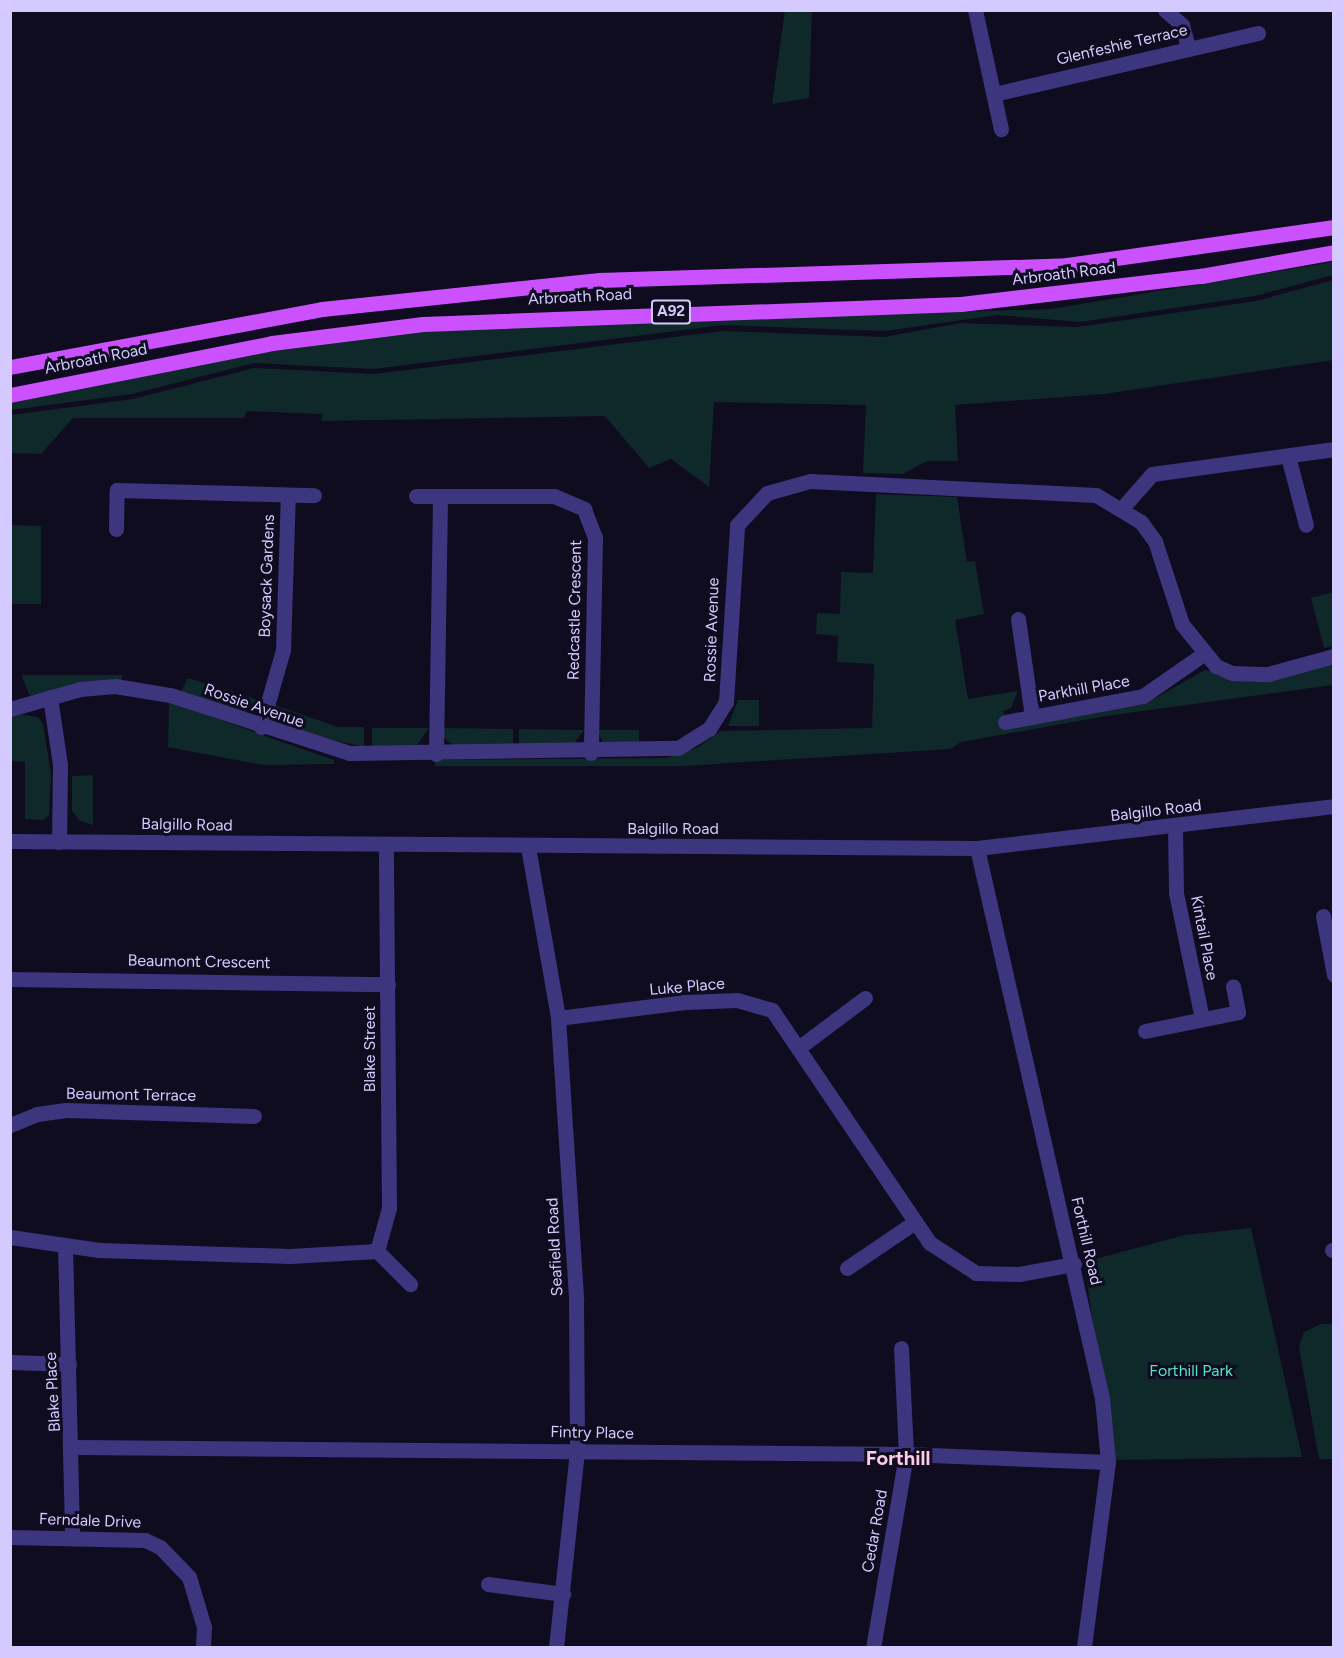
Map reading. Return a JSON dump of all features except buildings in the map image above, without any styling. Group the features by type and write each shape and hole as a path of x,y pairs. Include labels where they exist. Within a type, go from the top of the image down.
{"main road":[{"name":"Arbroath Road","path":"10,367 322,309 599,279 1067,265 1334,227"},
{"name":"Arbroath Road","path":"10,394 272,343 423,324 961,304 1201,276 1334,252"}],"street":[{"path":"975,10 1001,129"},
{"path":"1165,10 1182,25 1188,48"},
{"name":"Glenfeshie Terrace","path":"994,94 1258,33"},
{"path":"1123,507 1152,474 1334,449"},
{"path":"1288,456 1306,525"},
{"name":"Rossie Avenue","path":"10,709 80,689 142,689 261,728 350,753 591,753 678,748 718,719 729,684 737,525 767,493 810,481 1071,490 1123,507 1155,541 1182,624 1202,655 1232,673 1248,675 1334,656"},
{"name":"Boysack Gardens","path":"116,530 117,490 314,495"},
{"name":"Boysack Gardens","path":"261,728 283,650 288,495"},
{"name":"Redcastle Crescent","path":"416,496 554,496 584,509 592,522 591,753"},
{"path":"436,754 440,496"},
{"name":"Parkhill Place","path":"1018,619 1032,716"},
{"name":"Parkhill Place","path":"1005,722 1143,696 1202,655"},
{"path":"50,697 60,765 59,842"},
{"name":"Balgillo Road","path":"10,841 528,847 977,848 1175,827 1334,806"},
{"name":"Kintail Place","path":"1175,827 1176,893 1202,1019"},
{"name":"Blake Street","path":"377,1251 389,1208 386,845"},
{"name":"Seafield Road","path":"528,847 558,1018 576,1300 577,1451 556,1647"},
{"name":"Forthill Road","path":"977,848 1074,1264 1108,1462 1084,1647"},
{"path":"1323,916 1334,975"},
{"name":"Beaumont Crescent","path":"10,979 388,984"},
{"name":"Kintail Place","path":"1145,1031 1238,1012 1233,986"},
{"path":"801,1046 865,998"},
{"name":"Luke Place","path":"558,1018 737,1000 772,1010 801,1046 912,1224 952,1262 976,1273 1019,1274 1074,1264"},
{"name":"Beaumont Terrace","path":"10,1125 37,1114 66,1110 254,1116"},
{"path":"847,1268 912,1224"},
{"path":"10,1237 65,1245 290,1256 377,1251 410,1284"},
{"name":"Blake Place","path":"65,1245 74,1447 72,1536"},
{"name":"Cedar Road","path":"873,1647 906,1454 901,1348"},
{"path":"10,1362 69,1364"},
{"name":"Fintry Place","path":"74,1447 906,1454 1108,1462"},
{"name":"Ferndale Drive","path":"10,1537 72,1536 145,1540 175,1560 198,1601 203,1647"},
{"path":"488,1584 563,1594"}],"green space":[{"path":"785,10 812,11 809,98 772,104"},
{"path":"1333,262 1333,275 1255,296 1080,322 998,315 885,331 723,325 374,369 254,363 132,394 11,410 10,403 254,354 423,330 1051,309"},
{"path":"1333,280 1333,360 1104,394 955,405 958,461 927,461 903,474 863,473 866,405 714,402 709,487 671,459 649,468 605,416 321,421 323,414 247,411 244,418 73,418 41,454 11,453 11,415 133,399 254,368 374,374 723,331 885,337 960,323 1077,327 1256,301"},
{"path":"876,494 957,497 967,562 975,561 984,614 955,620 968,699 1018,691 1011,708 1003,711 1005,727 1145,704 1205,670 1263,682 1333,663 1333,685 1106,716 961,742 950,749 683,766 435,766 435,760 666,758 697,748 720,731 872,728 874,664 837,662 838,636 816,634 817,613 840,614 841,572 873,573"},
{"path":"11,525 41,526 41,604 11,604"},
{"path":"1333,592 1333,646 1324,648 1311,598"},
{"path":"21,675 123,675 121,680 30,696"},
{"path":"188,678 264,702 243,714 180,693"},
{"path":"738,700 759,700 759,726 728,726"},
{"path":"169,702 334,760 334,764 263,765 168,747"},
{"path":"274,705 338,727 364,727 364,747 278,727"},
{"path":"17,714 38,717 43,724 51,774 49,815 43,820 25,819 25,762 11,761 11,716"},
{"path":"372,728 429,728 415,748 372,747"},
{"path":"442,728 513,729 513,747 455,747 442,736"},
{"path":"519,729 584,730 572,746 519,747"},
{"path":"597,730 639,730 639,746 603,742"},
{"path":"93,775 93,825 80,821 72,811 72,776"},
{"name":"Forthill Park","path":"1251,1228 1302,1457 1113,1460 1084,1262 1185,1235"},
{"path":"1321,1324 1333,1324 1333,1459 1319,1459 1299,1347 1304,1332"}],"district":[{"name":"Forthill","path":"898,1458"}]}
